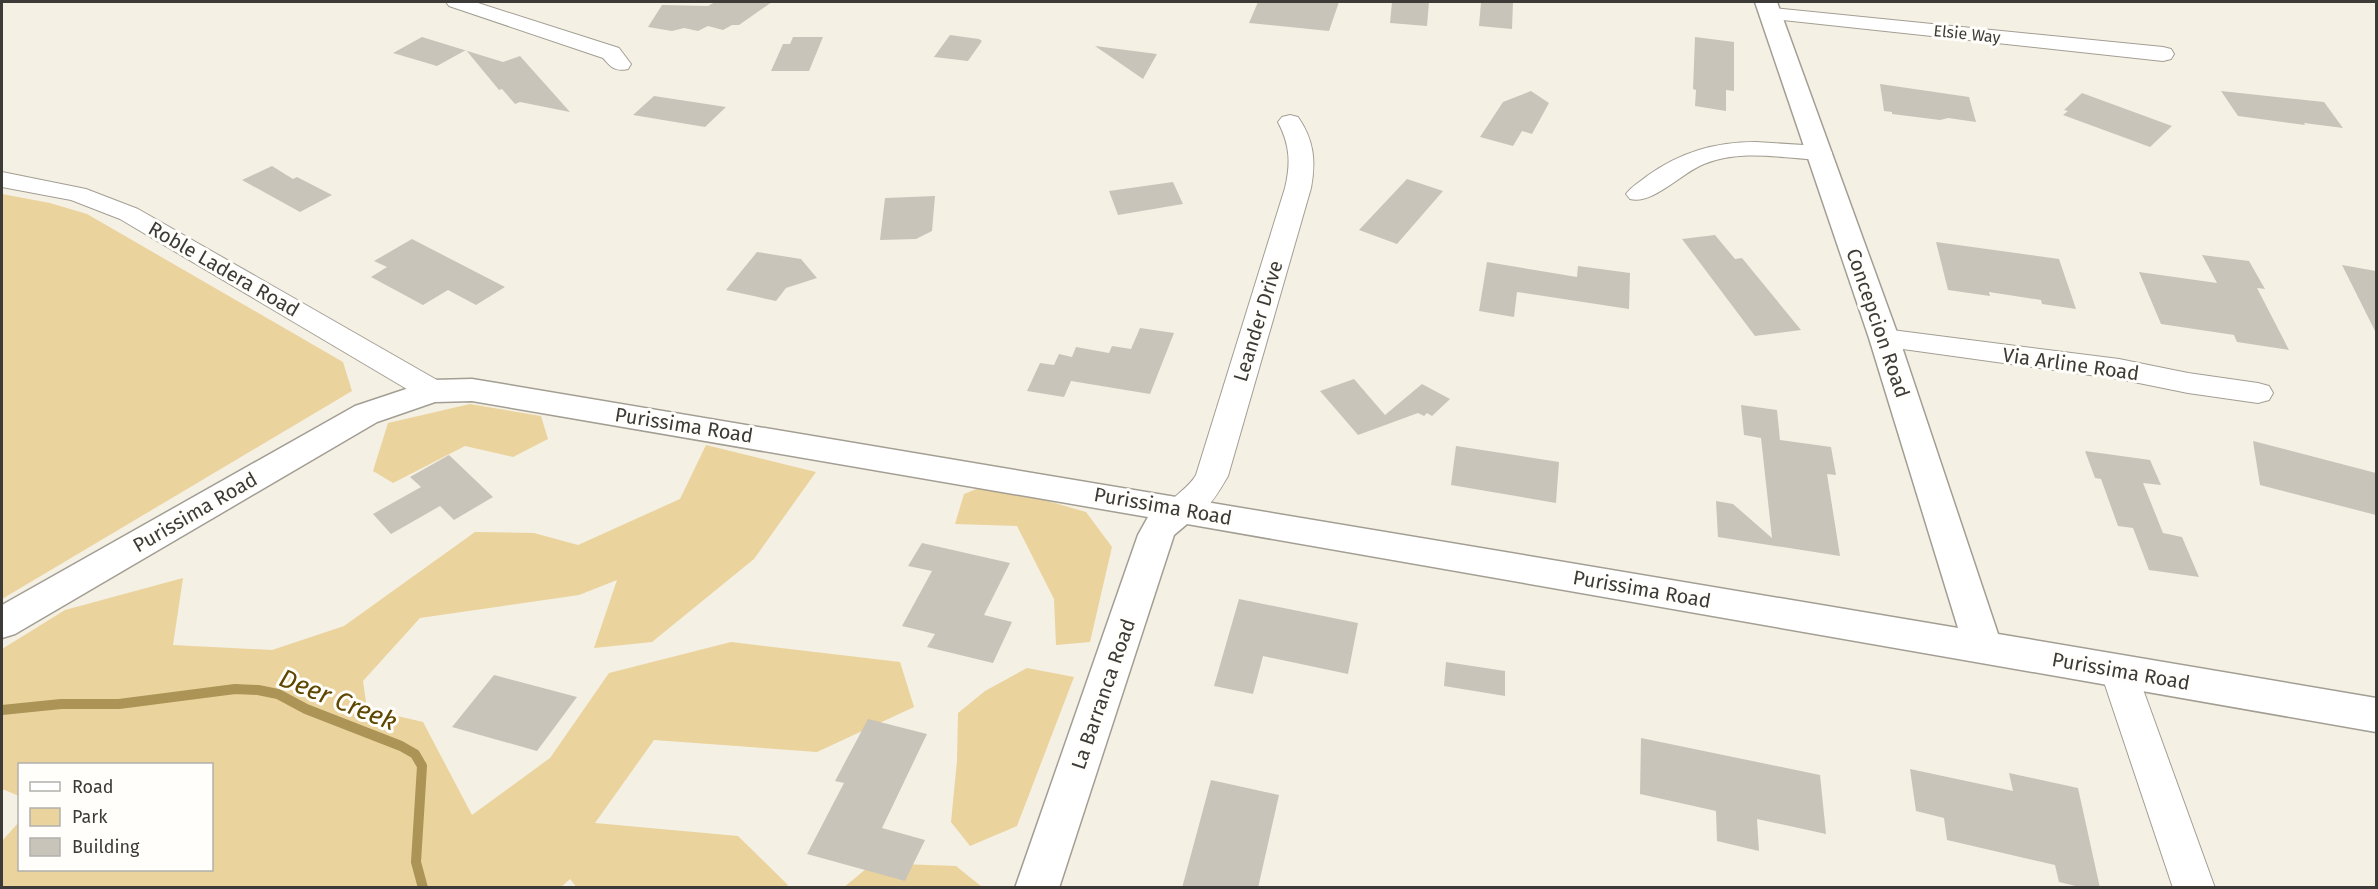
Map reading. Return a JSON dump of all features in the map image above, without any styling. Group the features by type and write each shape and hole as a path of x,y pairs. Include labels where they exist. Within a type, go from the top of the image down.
{"street":[{"path":"456,2 611,53 620,64"},
{"name":"Elsie Way","path":"1769,8 2163,54"},
{"name":"Concepcion Road","path":"1769,8 1884,338 1983,647"},
{"name":"Leander Drive","path":"1182,509 1202,493 1212,476 1298,188 1303,149 1290,122"},
{"path":"1639,194 1696,158 1720,152 1744,150 1820,153"},
{"name":"Roble Ladera Road","path":"2,180 77,194 129,214 434,391"},
{"name":"Via Arline Road","path":"1884,338 2092,366 2258,393"},
{"name":"Purissima Road","path":"2,623 366,414 434,391 482,392 1182,509 2376,715"},
{"name":"La Barranca Road","path":"1037,888 1156,535 1160,527 1182,509"},
{"path":"2118,670 2194,888"}],"green space":[{"path":"2,194 50,203 87,214 343,362 352,391 2,599"},
{"path":"470,404 541,416 548,439 513,457 465,446 393,483 373,471 388,423"},
{"path":"706,445 816,472 754,559 652,642 594,648 617,580 579,595 420,618 363,681 367,709 423,722 472,815 550,758 609,673 731,642 900,662 914,707 817,752 654,740 595,823 738,836 788,885 785,887 577,888 570,879 560,888 2,887 2,841 18,823 18,871 213,871 213,763 18,763 18,796 2,789 2,649 65,610 183,578 173,645 272,650 344,626 475,532 534,533 578,545 680,499"},
{"path":"989,484 1086,512 1112,547 1090,642 1056,645 1054,599 1017,526 955,524 964,494"},
{"path":"1027,668 1074,677 1017,826 970,846 951,822 957,761 958,713 985,691"},
{"path":"873,863 956,866 982,887 843,888"}],"building":[{"path":"715,2 772,2 739,25 732,25 723,30 708,26 698,31 684,28 672,31 648,27 662,5 708,6"},
{"path":"1258,2 1339,2 1329,31 1249,23"},
{"path":"1392,2 1429,2 1427,26 1390,23"},
{"path":"1481,2 1513,2 1512,29 1479,26"},
{"path":"950,35 982,41 968,61 934,57"},
{"path":"422,37 465,50 437,66 393,53"},
{"path":"793,37 823,37 809,71 771,71 783,44 790,44"},
{"path":"1695,37 1734,42 1734,91 1726,90 1726,111 1695,106 1696,90 1693,89"},
{"path":"1095,46 1157,54 1143,79"},
{"path":"467,51 503,62 520,56 570,112 520,102 515,104 502,89 499,90"},
{"path":"1880,84 1969,97 1976,122 1948,118 1940,120 1884,111"},
{"path":"1531,91 1549,103 1532,134 1522,131 1513,146 1480,137 1503,102"},
{"path":"2221,91 2324,102 2343,128 2238,116"},
{"path":"2082,93 2172,126 2150,147 2063,115 2068,111 2064,110"},
{"path":"654,96 726,107 705,127 633,115"},
{"path":"272,166 293,179 297,177 332,195 300,212 242,180"},
{"path":"1407,179 1443,191 1397,244 1359,230"},
{"path":"1173,182 1183,204 1118,215 1109,191"},
{"path":"935,196 932,231 916,239 880,240 885,198"},
{"path":"1715,235 1735,259 1742,258 1801,330 1755,336 1682,239"},
{"path":"412,239 505,287 476,305 448,290 423,305 371,277 387,267 374,261"},
{"path":"1936,242 2059,259 2076,309 2042,304 2041,300 1989,292 1990,296 1948,290"},
{"path":"757,252 801,259 817,278 786,288 776,301 726,290"},
{"path":"2202,255 2249,261 2265,289 2257,288 2289,350 2237,342 2234,335 2161,324 2139,272 2217,283"},
{"path":"1487,262 1577,277 1578,266 1630,273 1629,309 1517,292 1514,317 1479,311"},
{"path":"2342,265 2376,271 2376,333"},
{"path":"1140,328 1174,333 1150,394 1071,381 1064,397 1027,391 1040,363 1054,365 1059,354 1072,357 1076,347 1109,353 1112,346 1131,349"},
{"path":"1354,379 1385,415 1422,384 1450,399 1432,416 1427,413 1424,416 1418,413 1358,435 1320,391"},
{"path":"1741,405 1777,410 1780,440 1831,447 1836,475 1827,474 1840,556 1718,537 1716,501 1733,504 1772,538 1761,438 1744,435"},
{"path":"2253,441 2376,473 2376,515 2260,485"},
{"path":"1456,446 1559,462 1556,503 1451,485"},
{"path":"2085,451 2150,460 2161,485 2143,483 2163,533 2182,537 2199,577 2149,570 2133,528 2118,526 2101,479 2095,478"},
{"path":"449,455 493,497 454,520 440,506 391,534 373,514 421,487 410,477"},
{"path":"922,543 1010,563 984,615 1012,622 993,663 927,647 935,634 902,626 932,571 908,566"},
{"path":"1239,599 1358,623 1348,674 1263,656 1253,694 1214,686"},
{"path":"1446,662 1505,671 1505,696 1444,686"},
{"path":"494,675 577,697 537,751 452,727"},
{"path":"868,719 927,734 882,828 925,840 905,881 807,854 844,783 835,781"},
{"path":"1641,738 1820,775 1826,834 1757,819 1759,851 1717,841 1716,811 1640,794"},
{"path":"1910,769 2013,791 2009,773 2078,788 2100,888 2084,888 2059,882 2055,865 1947,840 1944,818 1916,811"},
{"path":"1211,780 1279,795 1258,888 1182,888"}],"waterway":[{"name":"Deer Creek","path":"2,710 61,704 119,704 235,689 258,690 278,694 306,709 401,746 415,754 422,766 416,862 423,888"}]}
